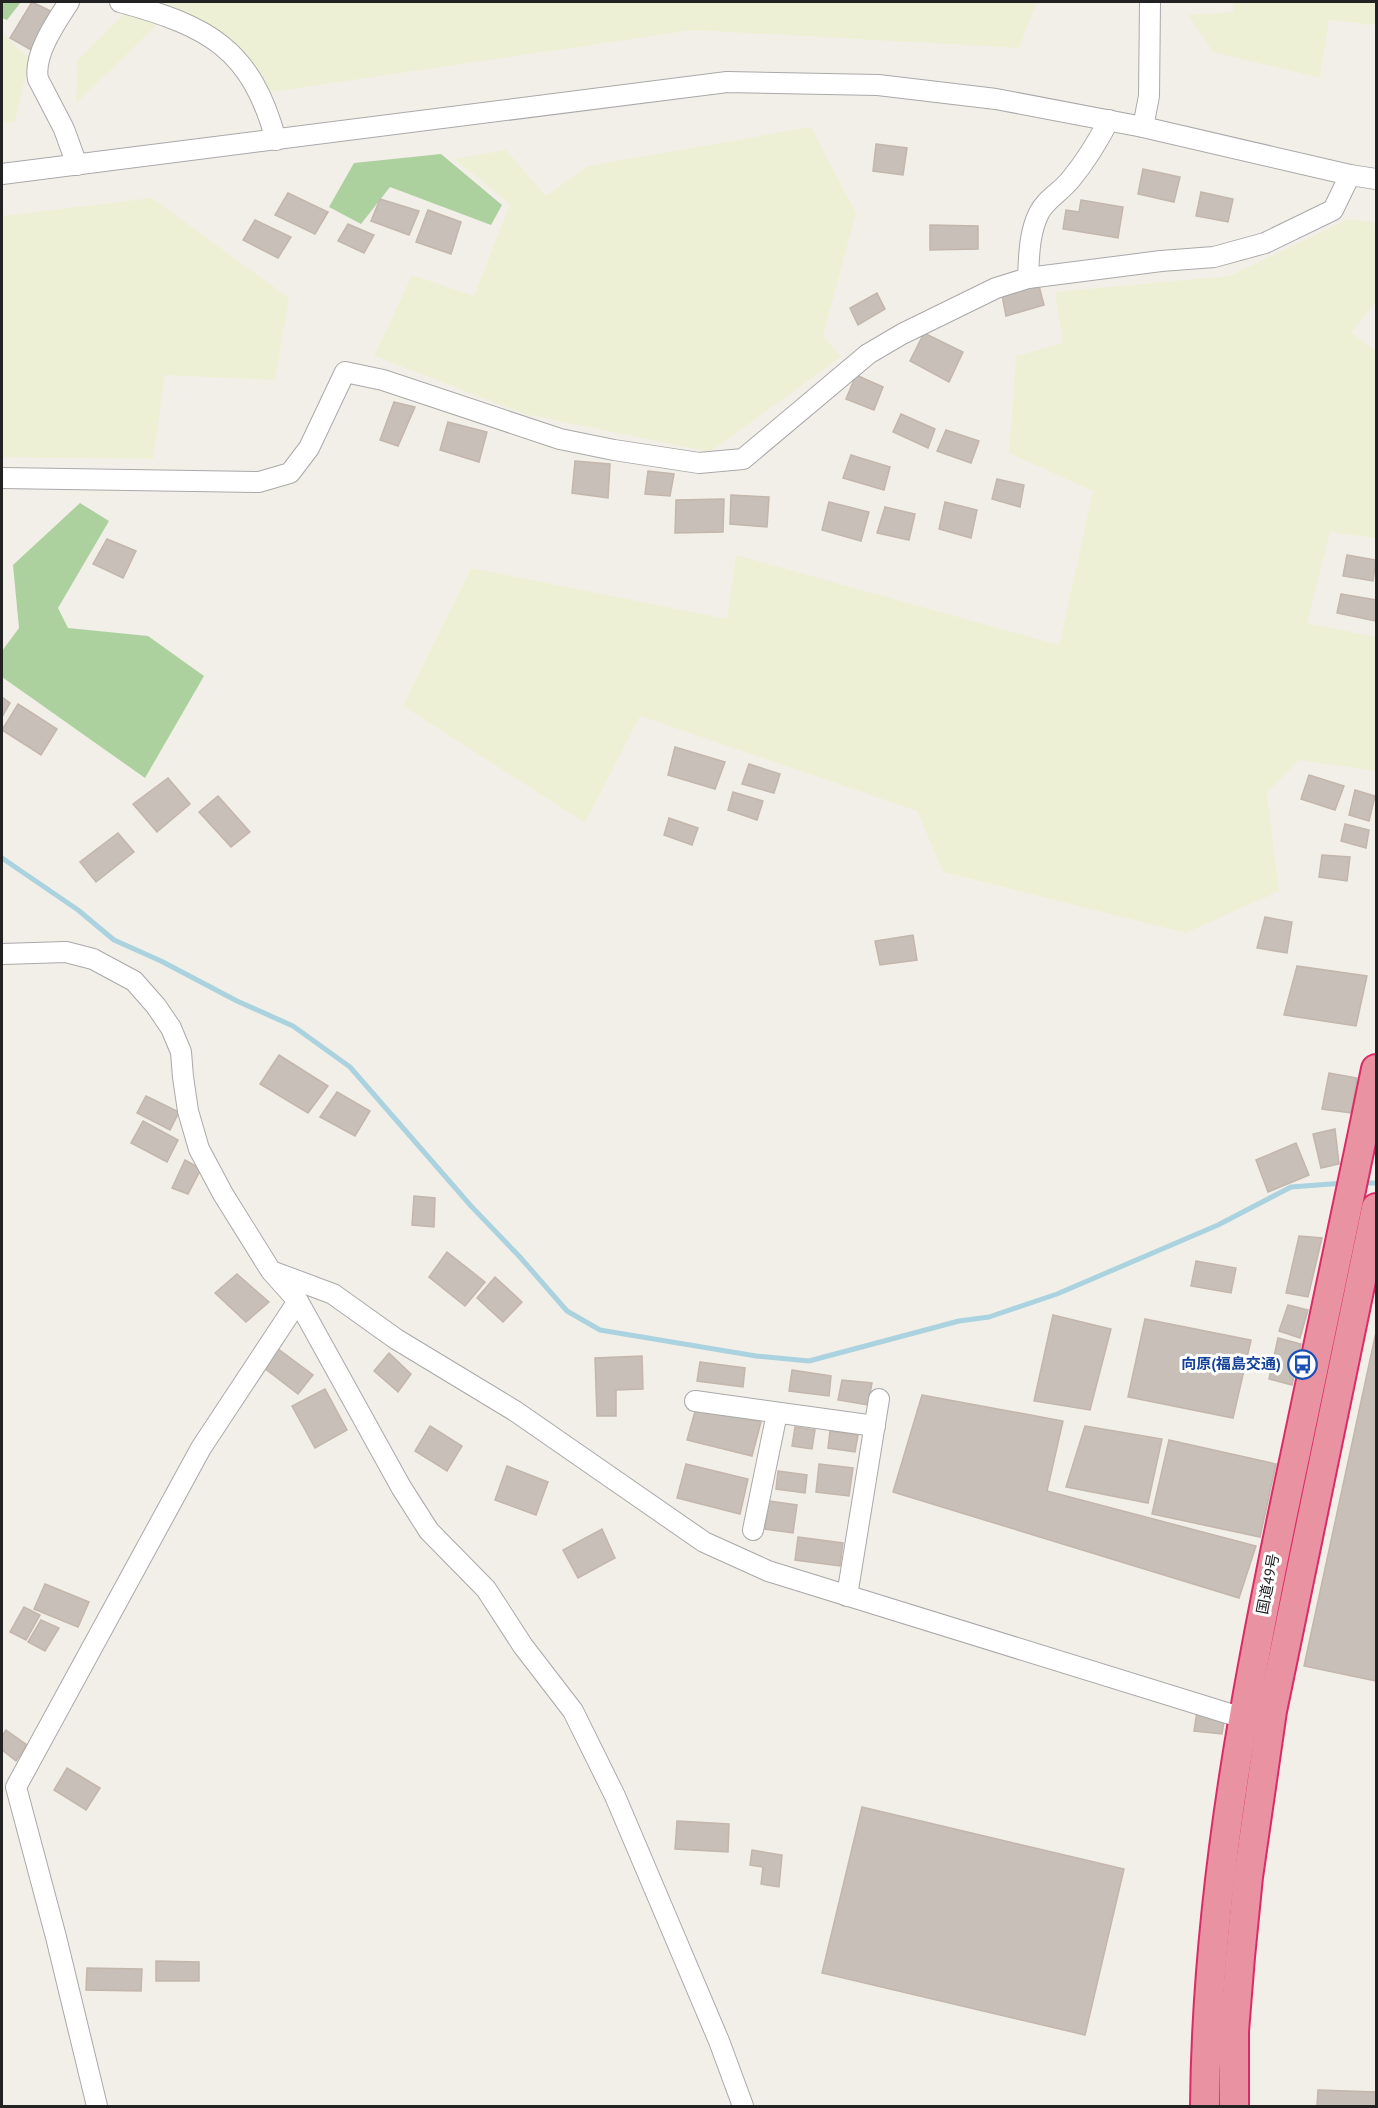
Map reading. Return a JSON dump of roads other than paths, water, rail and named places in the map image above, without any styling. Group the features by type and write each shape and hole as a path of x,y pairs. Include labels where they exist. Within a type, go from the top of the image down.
{"highway":[{"name":"国道49号","path":"1205,2106 1214,1948 1243,1718 1275,1552 1377,1069"},
{"name":"国道49号","path":"1234,2106 1234,2031 1241,1946 1248,1877 1272,1711 1373,1241 1377,1208"}],"street":[{"path":"69,2 38,59 36,71 64,129 77,165"},
{"path":"120,2 186,23 219,42 239,60 253,83 267,110 276,140"},
{"path":"1143,127 1149,96 1150,2"},
{"path":"2,174 727,82 878,85 996,99 1143,127 1350,175 1377,179"},
{"path":"1028,278 1032,231 1040,211 1070,181 1089,156 1109,120"},
{"path":"2,478 259,482 290,473 309,448 345,372 383,380 560,439 699,463 743,459 868,354 902,334 996,288 1028,278 1161,261 1214,257 1264,243 1333,210 1350,175"},
{"path":"2,954 66,952 93,959 134,981 156,1006 171,1028 181,1052 188,1111 199,1149 223,1194 271,1271 298,1301 401,1487 429,1531 486,1589 523,1646 573,1712 615,1796 719,2041 743,2106"},
{"path":"271,1271 333,1294 396,1339 515,1411 704,1542 768,1571 1243,1718"},
{"path":"98,2106 16,1787 201,1448 298,1301"},
{"path":"847,1596 879,1399"},
{"path":"695,1401 875,1426"},
{"path":"753,1530 777,1413"}],"waterway":[{"path":"2,858 78,910 114,940 293,1026 350,1067 471,1206 567,1311 600,1330 756,1356 809,1361 959,1321 989,1317 1057,1294 1218,1225 1291,1187 1344,1183"},
{"path":"1362,1183 1376,1183"}],"place":[{"name":"向原(福島交通)","path":"1302,1364"}]}
